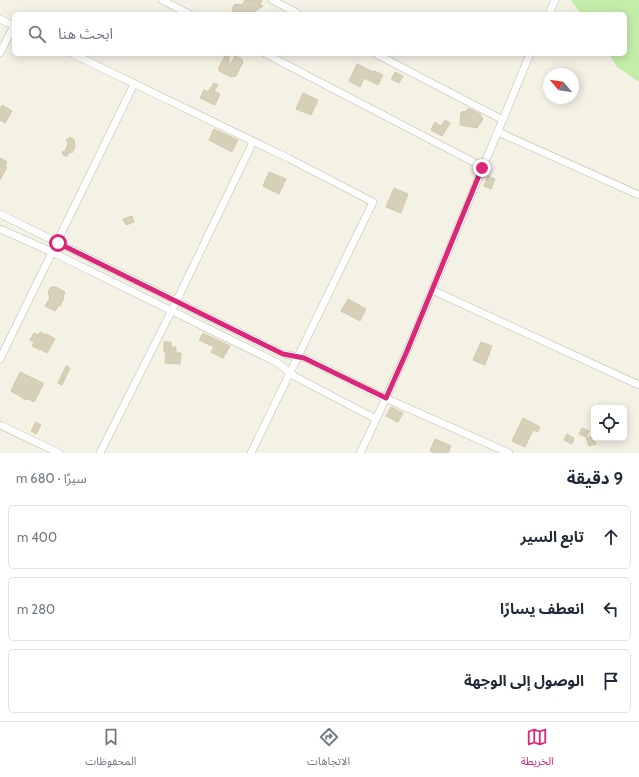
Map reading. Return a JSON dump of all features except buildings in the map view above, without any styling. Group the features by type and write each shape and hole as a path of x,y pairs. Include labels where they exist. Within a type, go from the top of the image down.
{"street":[{"path":"162,0 185,12"},
{"path":"272,0 295,12"},
{"path":"550,12 555,0"},
{"path":"0,19 12,25"},
{"path":"0,53 12,30"},
{"path":"77,56 288,158 373,202 251,453"},
{"path":"270,56 482,168"},
{"path":"380,56 503,120"},
{"path":"360,453 407,351 529,56"},
{"path":"0,360 134,84"},
{"path":"498,132 639,196"},
{"path":"100,453 172,311 253,142"},
{"path":"0,214 283,354 304,358 386,398 508,453"},
{"path":"0,229 52,252 278,363 290,373 376,419"},
{"path":"432,290 639,385"},
{"path":"0,425 58,453"}],"green space":[{"path":"571,0 639,0 639,82 617,67 610,56 627,56 627,12 580,12"}],"route":[{"path":"58,243 283,354 304,358 386,398 407,351 482,168"}]}
